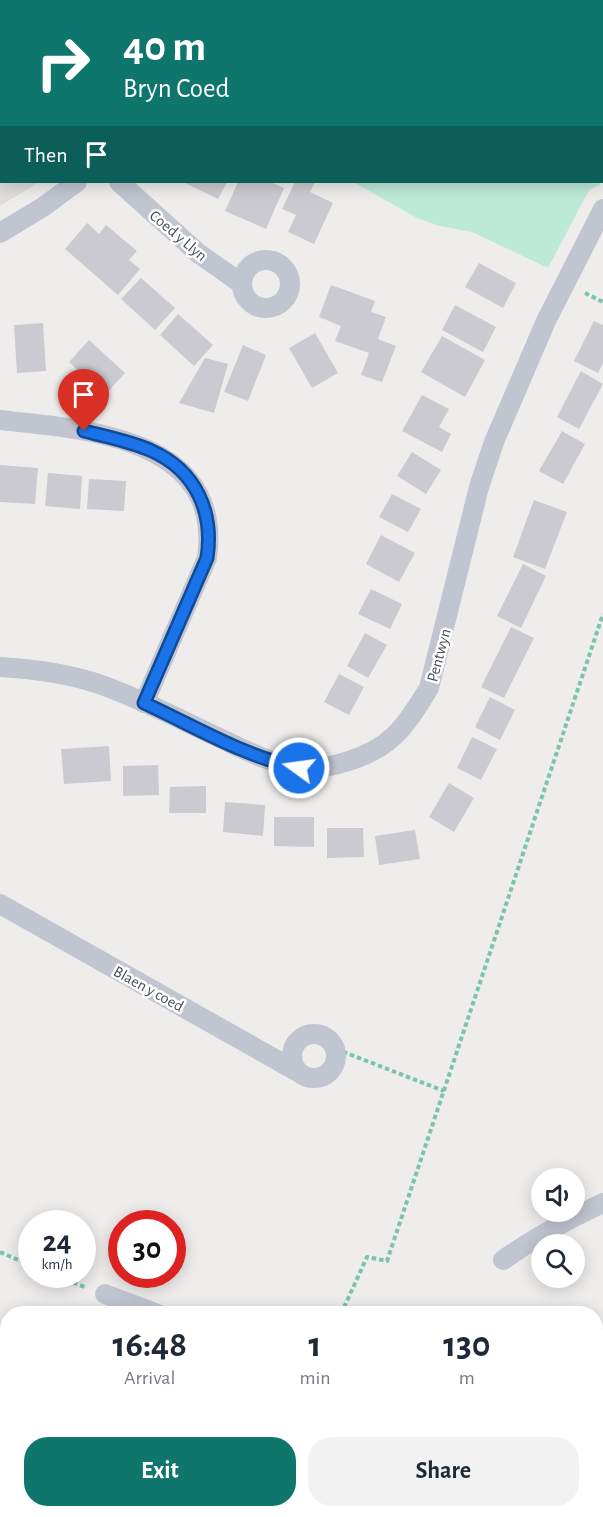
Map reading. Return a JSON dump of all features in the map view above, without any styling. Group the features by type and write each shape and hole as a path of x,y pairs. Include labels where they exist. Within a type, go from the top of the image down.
{"street":[{"path":"0,233 43,207 76,183"},
{"name":"Coed y Llyn","path":"120,183 198,253 242,284"},
{"name":"Pentwyn","path":"0,667 35,669 99,684 257,756 299,768 348,762 393,737 414,712 429,688 479,487 494,442 546,321 603,209"},
{"path":"0,420 84,431 129,442 154,452 180,471 201,497 207,515 210,537 207,558 144,703"},
{"name":"Blaen y coed","path":"0,904 298,1072"},
{"path":"320,1034 333,1042 336,1049 335,1064 326,1075 311,1078 298,1072 294,1066 292,1052 294,1046 305,1035 320,1034"},
{"path":"503,1260 524,1245 603,1203"},
{"path":"105,1294 137,1306"}],"path":[{"path":"345,1306 367,1257 387,1261 603,614"},
{"path":"336,1049 444,1091"},
{"path":"0,1252 18,1260"},
{"path":"88,1288 105,1294"}],"shaded area":[{"path":"0,183 37,183 0,206"}],"green space":[{"path":"355,183 601,183 589,190 548,268 472,232 440,226 417,218"}],"building":[{"path":"185,183 226,183 218,199"},
{"path":"238,183 272,183 284,188 266,229 225,211"},
{"path":"295,183 314,183 310,192 333,203 314,244 288,232 296,215 282,209"},
{"path":"87,223 99,234 106,225 137,251 129,260 140,269 118,295 65,249"},
{"path":"479,263 516,283 503,308 465,287"},
{"path":"141,278 175,308 155,330 121,299"},
{"path":"331,285 375,301 371,312 386,317 378,339 396,346 382,382 361,375 369,353 335,341 341,326 319,317"},
{"path":"455,305 496,327 483,352 442,330"},
{"path":"178,314 213,345 194,366 160,335"},
{"path":"594,321 603,325 603,363 598,373 574,361"},
{"path":"43,323 46,371 17,373 14,325"},
{"path":"315,333 338,373 312,388 289,348"},
{"path":"442,336 485,360 465,397 421,372"},
{"path":"89,340 125,373 105,395 69,362"},
{"path":"243,345 266,355 248,401 224,392"},
{"path":"205,358 228,364 214,413 179,403"},
{"path":"581,371 603,384 579,429 557,417"},
{"path":"422,395 449,409 439,427 451,434 442,452 402,431"},
{"path":"562,431 585,444 563,484 539,471"},
{"path":"412,452 441,470 426,494 397,476"},
{"path":"0,465 38,468 35,504 0,502"},
{"path":"48,473 82,476 80,509 45,506"},
{"path":"89,479 126,481 124,511 87,509"},
{"path":"392,494 421,509 408,532 379,517"},
{"path":"534,500 567,512 545,569 513,557"},
{"path":"381,535 415,553 399,582 366,564"},
{"path":"523,564 546,576 521,628 497,616"},
{"path":"371,589 402,604 390,629 358,614"},
{"path":"511,627 534,638 504,698 481,687"},
{"path":"365,633 387,645 368,678 347,666"},
{"path":"339,674 364,687 349,715 324,702"},
{"path":"490,697 515,710 500,740 475,727"},
{"path":"472,737 497,749 481,780 457,768"},
{"path":"109,746 111,781 64,784 61,749"},
{"path":"158,765 159,795 123,796 123,766"},
{"path":"449,783 474,798 454,832 429,817"},
{"path":"206,786 206,813 169,813 170,787"},
{"path":"225,802 265,805 263,836 223,832"},
{"path":"274,817 314,817 314,847 274,846"},
{"path":"327,828 363,828 364,857 327,858"},
{"path":"415,830 420,859 379,865 375,836"}],"route":[{"path":"84,431 129,442 154,452 172,464 188,479 201,497 207,515 210,537 207,558 144,703 257,756 299,768"}]}
